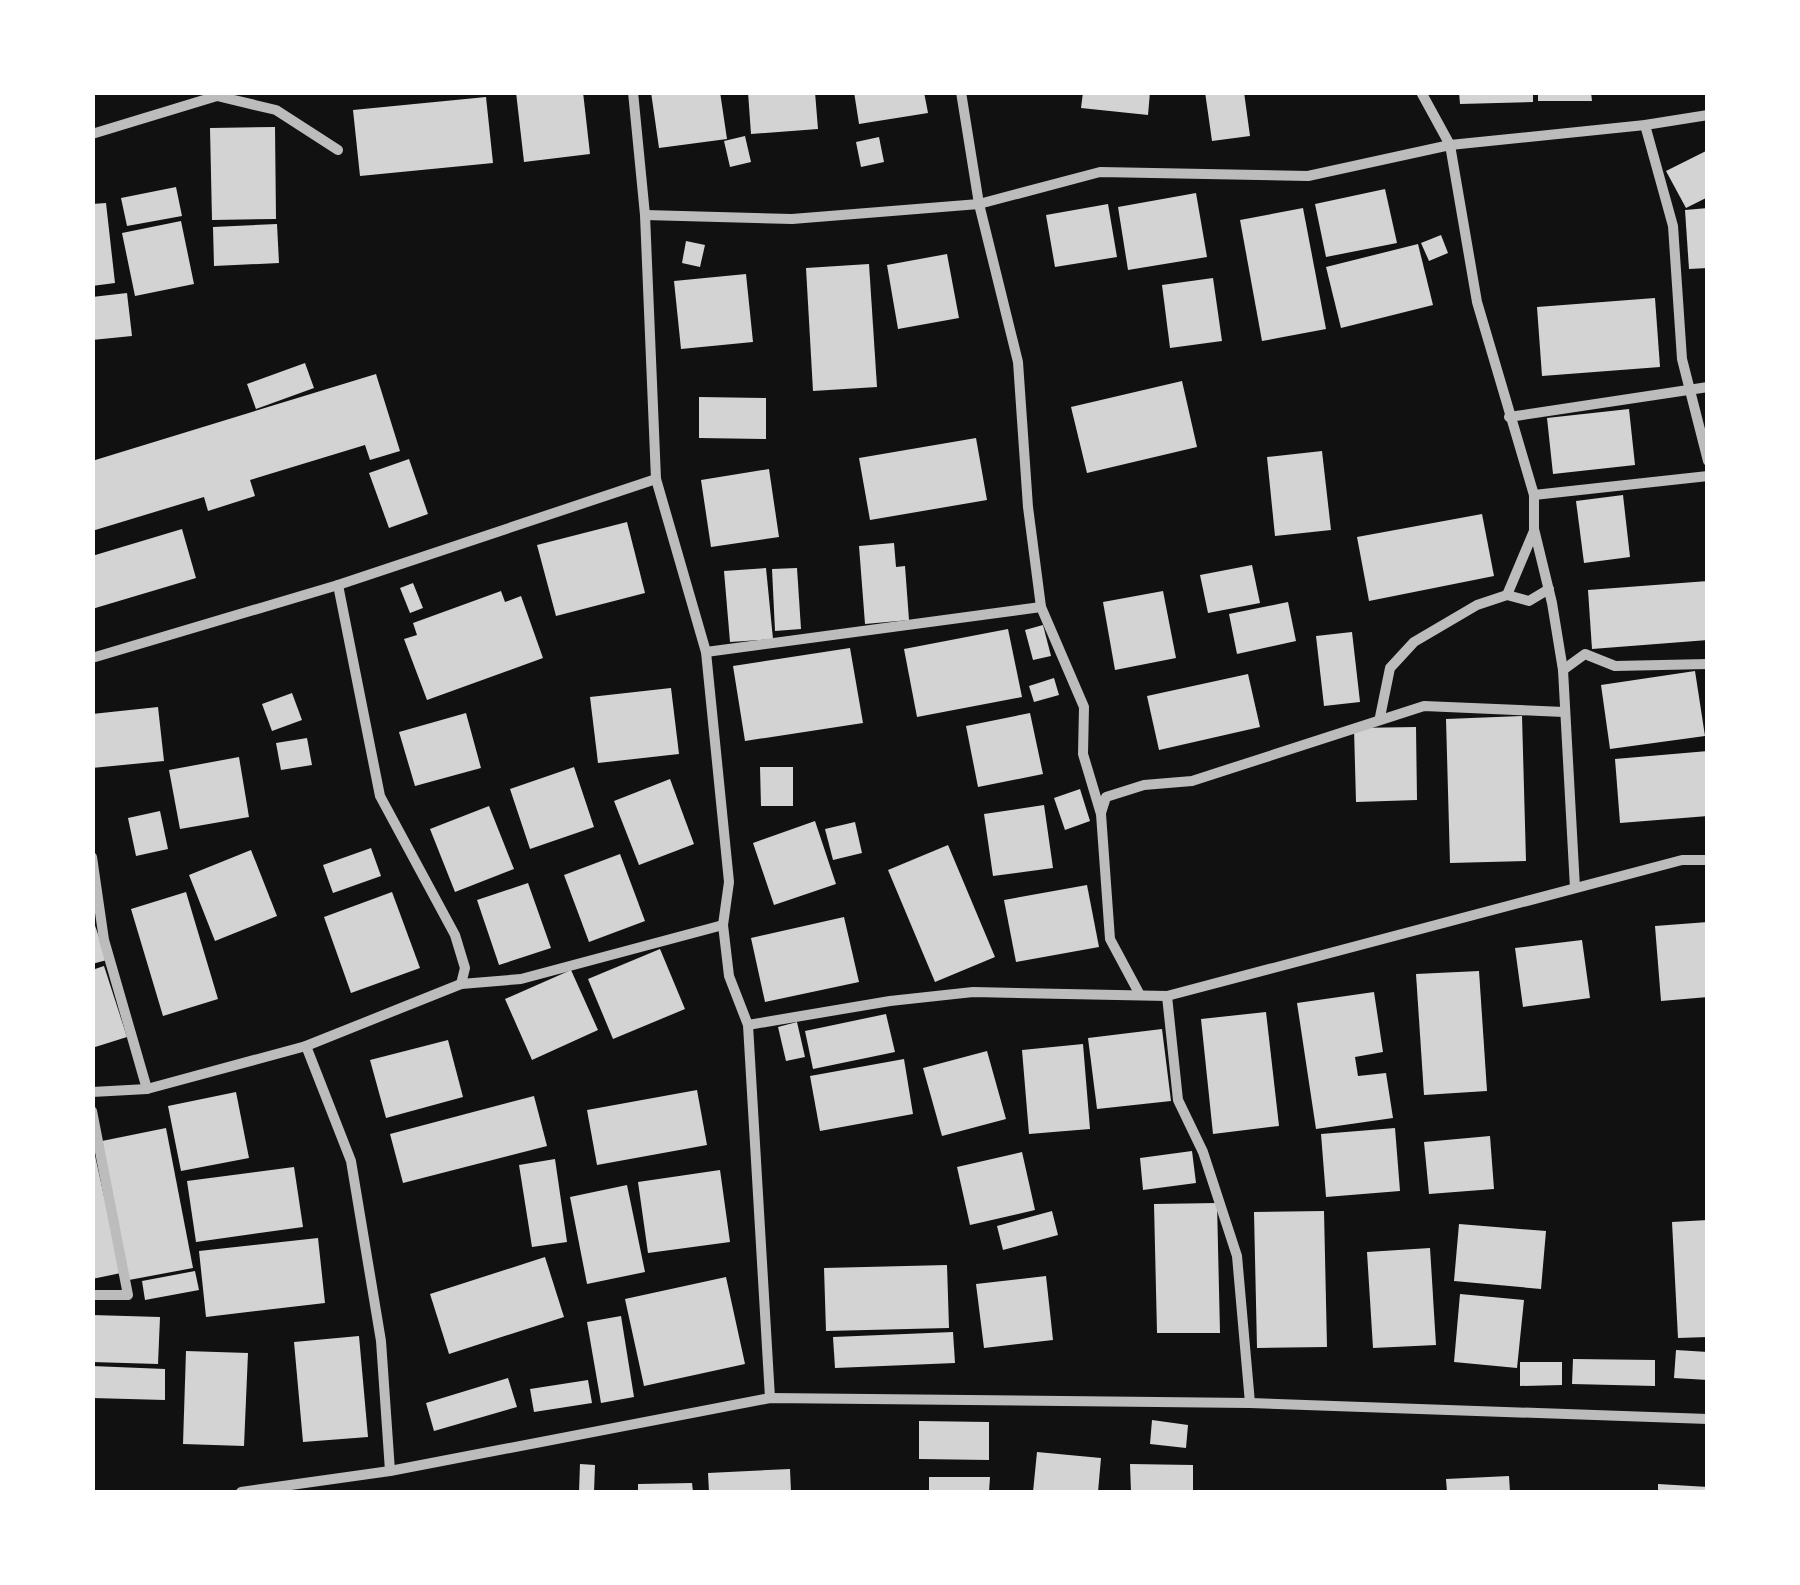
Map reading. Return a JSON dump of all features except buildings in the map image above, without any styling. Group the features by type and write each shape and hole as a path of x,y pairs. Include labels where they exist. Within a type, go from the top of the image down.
{"street":[{"path":"633,92 645,215 656,479 706,652 729,882 723,925 729,976 748,1025 770,1398"},
{"path":"961,92 980,204 1018,362 1028,507 1041,607 1084,708 1083,754 1101,814 1110,938 1140,995"},
{"path":"1421,92 1450,146 1476,302 1534,495 1534,529 1563,670 1575,888"},
{"path":"92,134 217,94 276,110 338,150"},
{"path":"645,215 792,219 980,204 1100,172 1308,176 1450,146 1708,115"},
{"path":"1645,125 1673,226 1687,388 1708,461"},
{"path":"1510,417 1708,387"},
{"path":"1534,495 1708,476"},
{"path":"92,658 338,585 656,479"},
{"path":"1507,595 1534,529"},
{"path":"338,585 380,796 455,934 466,968 461,984"},
{"path":"1380,717 1390,668 1414,642 1477,605 1507,595 1529,601 1549,589"},
{"path":"706,652 1041,607"},
{"path":"1563,670 1585,654 1615,666 1708,664"},
{"path":"1101,814 1106,797 1144,784 1192,781 1380,717 1424,706 1564,712"},
{"path":"92,856 104,940 147,1089"},
{"path":"748,1025 890,1001 973,992 1167,996 1682,860 1708,860"},
{"path":"92,1092 147,1089 306,1046 461,984 522,979 723,925"},
{"path":"1167,996 1178,1100 1203,1152 1237,1256 1250,1402"},
{"path":"306,1046 351,1162 381,1341 390,1471"},
{"path":"92,1111 128,1295 92,1295"},
{"path":"241,1492 390,1471 770,1398 1250,1402 1708,1420"}]}
